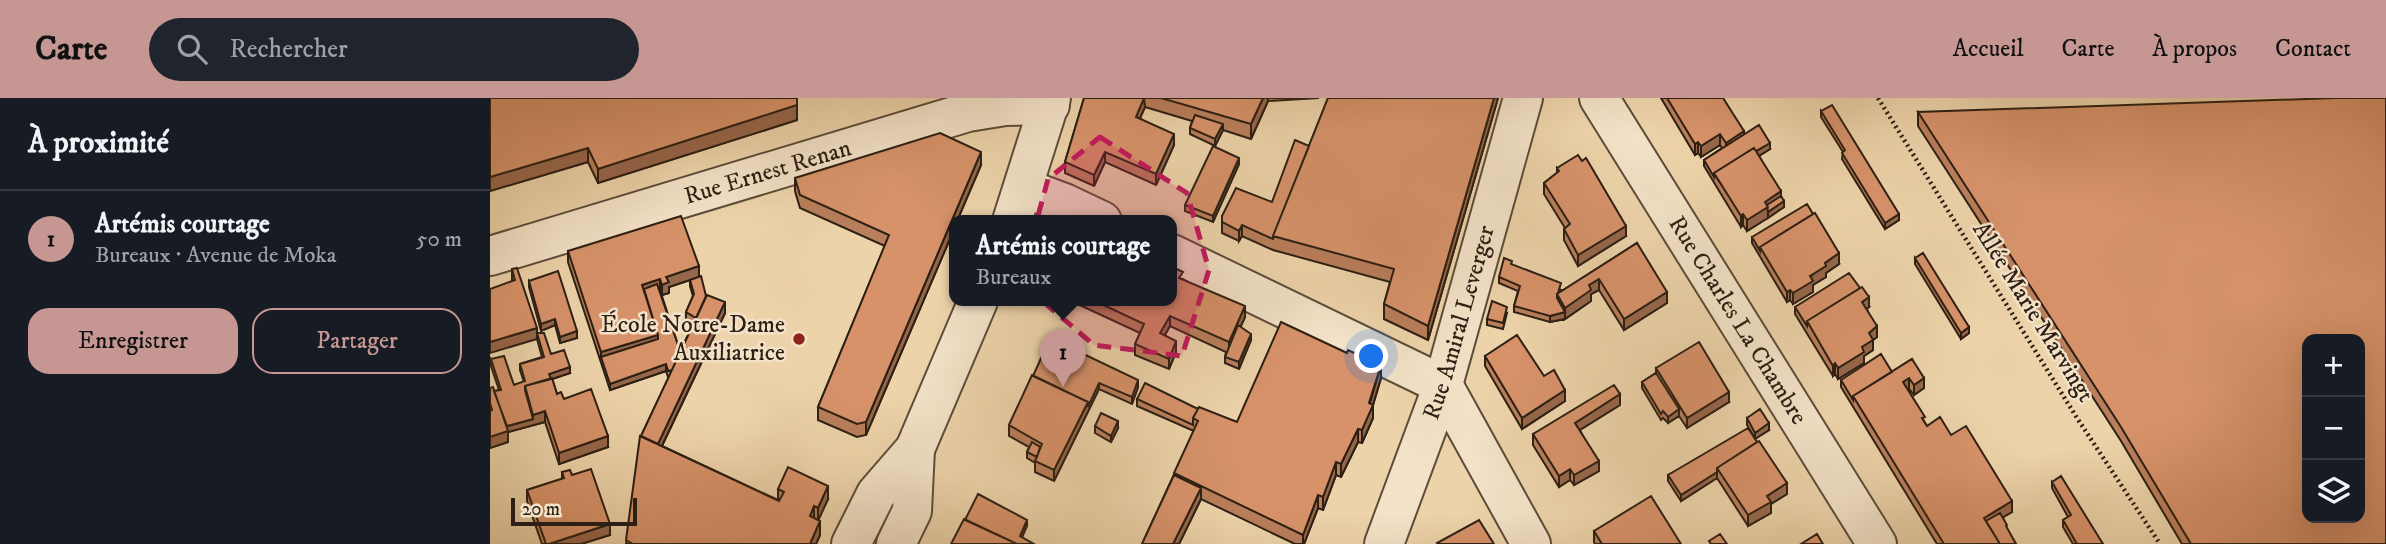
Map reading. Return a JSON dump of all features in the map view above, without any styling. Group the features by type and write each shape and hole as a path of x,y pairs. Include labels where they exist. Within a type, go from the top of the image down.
{"street":[{"name":"Rue Amiral Leverger","path":"1384,544 1443,385 1523,98"},
{"name":"Rue Charles La Chambre","path":"1599,98 1877,544"},
{"path":"1051,101 1018,205 1064,202 1089,215"},
{"name":"Rue Ernest Renan","path":"490,256 968,112 1051,101"},
{"path":"1177,257 1443,385 1531,544"},
{"path":"851,544 876,494 915,449 976,306"},
{"path":"896,544 912,511 915,449"}],"path":[{"name":"Allée Marie Marvingt","path":"1878,98 2077,418 2161,544"}],"highlighted area":[{"path":"1100,137 1187,193 1209,270 1182,356 1094,345 1020,282 1048,179"}],"building":[{"path":"490,98 797,98 797,105 598,169 588,148 490,177"},
{"path":"1084,98 1144,98 1136,117 1174,134 1156,174 1105,152 1094,175 1065,162"},
{"path":"1161,98 1263,98 1251,124"},
{"path":"1328,98 1494,98 1428,326 1384,304 1394,269 1273,236"},
{"path":"1667,98 1723,98 1744,131 1726,143 1720,134 1701,146 1698,142 1695,144"},
{"path":"2386,98 2386,544 2191,544 2121,427 1918,112"},
{"path":"1832,105 1899,214 1885,223 1842,153 1845,150 1821,111"},
{"path":"1195,115 1223,124 1215,139 1190,128"},
{"path":"1759,125 1770,143 1756,151 1754,148 1714,173 1714,177 1704,160"},
{"path":"940,133 981,152 954,215 949,215 949,227 866,422 857,424 818,407 889,235 800,195 795,178"},
{"path":"1295,140 1309,146 1273,239 1242,225 1239,231 1222,222 1222,216 1236,188 1272,202"},
{"path":"1213,146 1239,158 1213,216 1185,205"},
{"path":"1754,148 1781,191 1765,202 1768,207 1747,220 1743,214 1741,216 1714,173"},
{"path":"1578,155 1582,161 1586,158 1626,226 1578,255 1564,229 1570,224 1544,183 1559,171 1557,168"},
{"path":"1781,196 1784,201 1768,212 1767,205"},
{"path":"1807,204 1813,214 1760,247 1760,251 1752,237"},
{"path":"1815,213 1839,253 1825,263 1826,266 1810,276 1813,281 1793,293 1790,290 1787,292 1760,247"},
{"path":"681,216 699,266 666,277 669,282 662,285 660,279 642,285 658,335 601,352 568,251"},
{"path":"1637,243 1667,292 1624,319 1599,279 1589,285 1591,290 1565,308 1557,294"},
{"path":"1923,253 1969,327 1961,333 1915,258"},
{"path":"1504,258 1512,261 1511,264 1561,283 1557,298 1565,312 1550,316 1514,306 1520,286 1499,277"},
{"path":"517,268 537,328 490,342 490,289 515,280 512,269"},
{"path":"1177,269 1183,272 1179,278 1245,306 1229,342 1170,316 1160,333 1176,341 1169,359 1135,344 1144,324 1106,306 1177,306"},
{"path":"558,271 577,331 560,337 555,319 541,324 529,281"},
{"path":"1849,273 1860,288 1807,321 1807,326 1795,307"},
{"path":"701,276 706,296 696,318 686,312 694,294 690,280"},
{"path":"657,284 678,345 684,343 672,370 668,371 666,364 610,384 601,357 658,339 644,289"},
{"path":"1862,287 1869,297 1862,302 1877,326 1869,333 1873,340 1862,347 1864,352 1838,368 1835,363 1833,366 1807,321"},
{"path":"707,295 725,302 658,444 641,436"},
{"path":"1492,301 1507,307 1503,323 1487,319"},
{"path":"1281,322 1347,353 1348,350 1381,365 1369,403 1373,405 1362,430 1358,429 1341,464 1336,462 1323,497 1318,495 1303,535 1174,473 1198,421 1193,418 1199,407 1237,422"},
{"path":"1238,325 1251,334 1239,362 1225,357"},
{"path":"537,333 544,333 551,354 564,350 570,367 549,374 551,379 525,386 533,419 507,426 494,391 501,390 491,359 504,356 514,385 525,381 520,364 544,357"},
{"path":"1517,335 1544,376 1554,370 1565,390 1522,418 1485,356"},
{"path":"1050,338 1138,380 1132,397 1099,383 1088,407 1088,402 1033,376"},
{"path":"1699,342 1729,392 1687,418 1656,368"},
{"path":"1881,354 1892,372 1853,396 1853,400 1841,380"},
{"path":"1912,359 1924,378 1914,385 1909,378 1903,382 1925,417 1922,418 1927,426 1940,417 1951,435 1966,426 2012,501 1984,518 2000,544 1944,544 1853,396"},
{"path":"1656,373 1679,409 1668,417 1663,411 1661,414 1642,382"},
{"path":"1032,375 1088,402 1054,470 1035,461 1042,444 1009,425"},
{"path":"552,378 557,394 561,392 564,399 591,389 608,436 559,453 545,411 533,415 525,386"},
{"path":"1145,383 1198,409 1193,425 1137,399"},
{"path":"1614,385 1620,394 1575,423 1599,461 1574,475 1570,469 1559,476 1533,434"},
{"path":"493,387 508,431 490,437 490,388"},
{"path":"1760,409 1769,423 1755,433 1747,418"},
{"path":"1101,413 1118,421 1111,436 1095,426"},
{"path":"1748,428 1757,442 1681,495 1668,475"},
{"path":"640,436 779,501 784,492 778,489 788,467 828,486 818,508 814,506 810,516 820,521 810,544 633,544 626,540"},
{"path":"1759,441 1787,483 1767,496 1771,502 1748,515 1717,468"},
{"path":"1032,442 1040,447 1037,457 1027,452"},
{"path":"591,469 610,524 546,544 527,490 564,478 562,472 570,470 572,475"},
{"path":"1174,475 1201,488 1173,544 1142,544"},
{"path":"2061,476 2103,544 2077,544 2063,520 2071,515 2052,482"},
{"path":"978,494 1027,520 1020,536 1034,544 1017,544 965,520"},
{"path":"1651,496 1681,544 1602,544 1594,531"},
{"path":"2000,513 2016,544 2000,544 1986,521"},
{"path":"964,519 1017,544 951,544"},
{"path":"1479,520 1494,544 1437,543"},
{"path":"1720,534 1727,544 1711,544 1709,541"},
{"path":"1817,534 1823,544 1801,544"}],"place":[{"name":"École Notre-Dame Auxiliatrice","path":"799,339"},
{"name":"Artémis courtage","path":"1063,387"}]}
